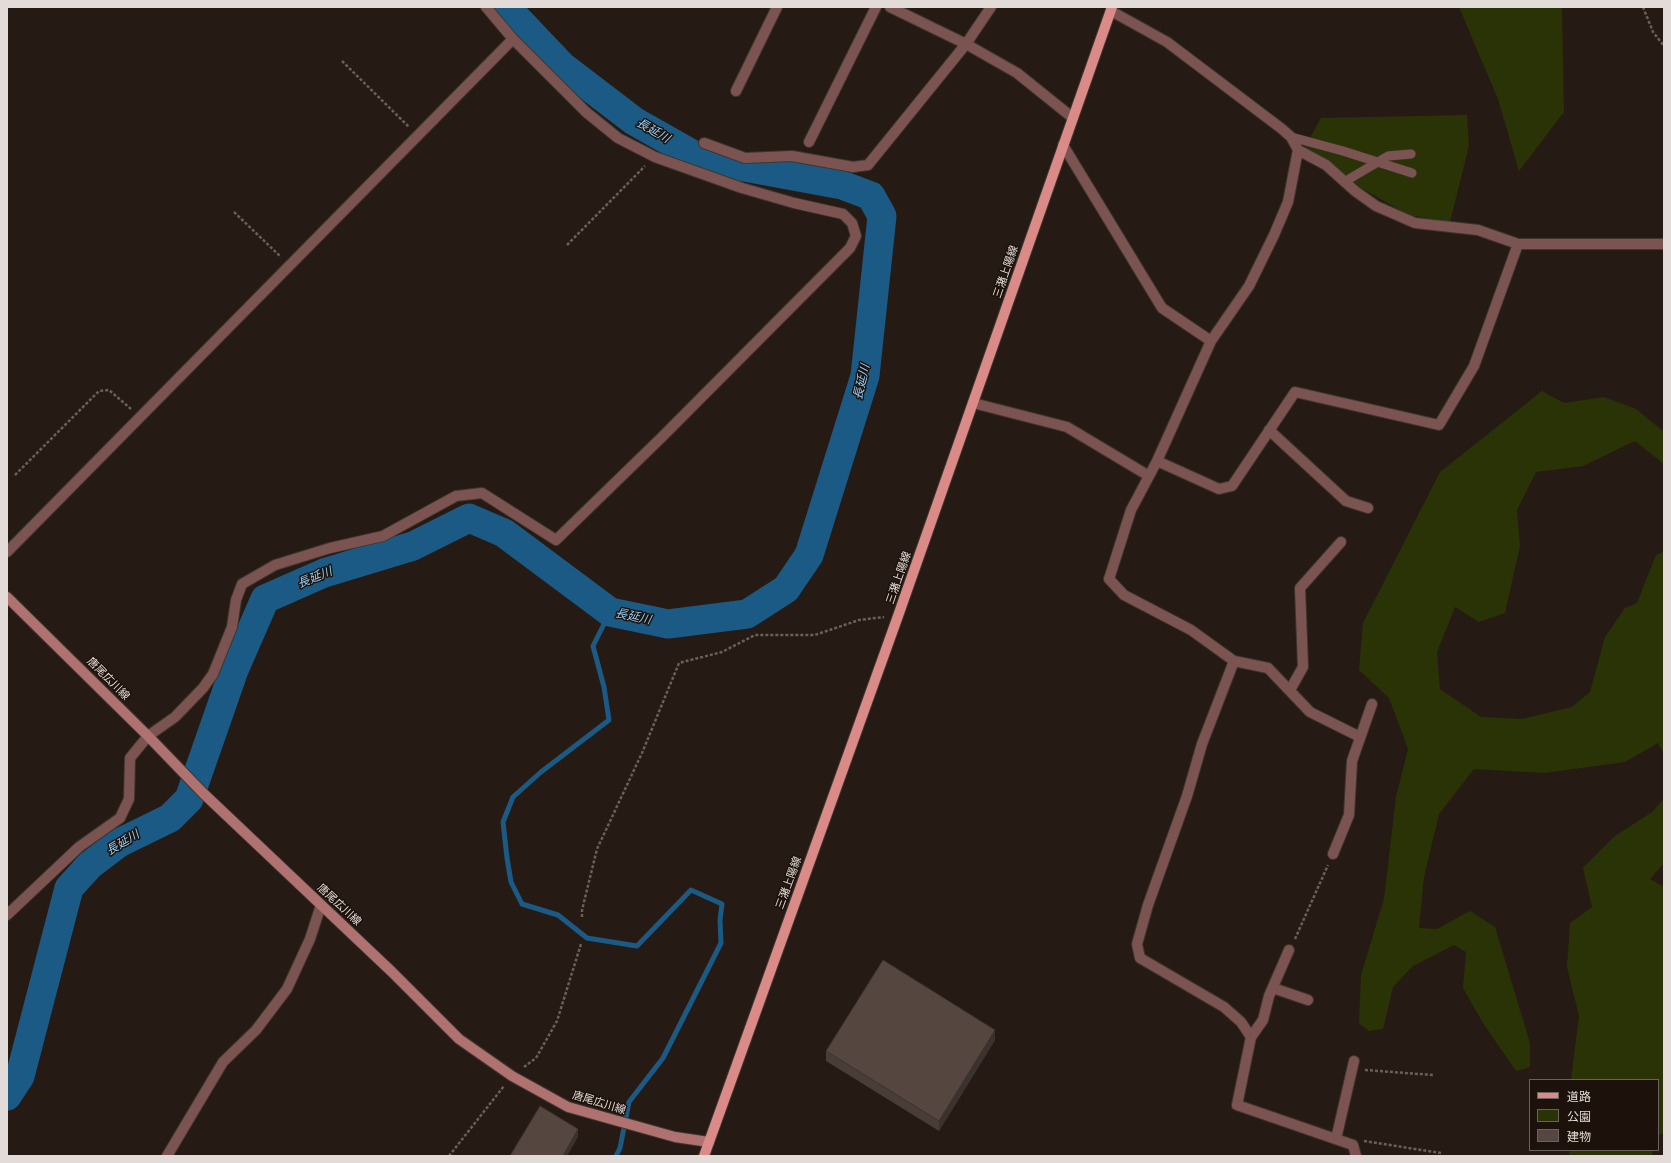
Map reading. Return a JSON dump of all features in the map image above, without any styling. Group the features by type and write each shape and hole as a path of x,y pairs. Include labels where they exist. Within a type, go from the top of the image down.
{"main road":[{"name":"三潴上陽線","path":"704,1156 898,616 1112,9"},
{"name":"唐尾広川線","path":"7,597 148,736 203,793 392,972 459,1039 512,1076 568,1107 674,1137 709,1142"}],"street":[{"path":"7,915 79,847 120,818 129,800 130,758 148,736 175,717 203,688 213,674 232,627 236,600 242,584 275,565 330,548 383,536 456,496 482,493 556,540 663,436 850,248 856,236 852,223 843,214 794,203 742,188 651,155 618,138 592,116 513,39 486,7"},
{"path":"736,90 777,7"},
{"path":"808,142 876,7"},
{"path":"890,7 966,44 1017,73 1073,118"},
{"path":"704,143 745,158 792,156 853,167 868,165 966,44 991,7"},
{"path":"1112,9 1167,42 1291,137 1298,150 1326,165 1344,182 1376,206 1415,223 1478,230 1518,244 1664,244"},
{"path":"7,552 513,39"},
{"path":"1063,145 1162,308 1211,341"},
{"path":"1298,150 1288,202 1274,235 1249,286 1211,341 1157,461 1131,510 1109,579 1124,595 1191,630 1234,661 1268,668 1310,712 1360,737"},
{"path":"1157,461 1219,489 1232,486 1295,392 1439,425 1474,366 1518,244"},
{"path":"973,403 1067,427 1149,476"},
{"path":"1269,430 1346,502 1368,508"},
{"path":"1290,690 1303,667 1300,588 1341,542"},
{"path":"1234,661 1202,744 1187,796 1148,905 1137,944 1140,958 1224,1007 1240,1022 1251,1037"},
{"path":"1334,854 1349,815 1352,761 1372,704"},
{"path":"167,1156 223,1062 256,1030 287,989 310,939 321,905"},
{"path":"1289,950 1273,988 1263,1020 1251,1037 1237,1105 1353,1145 1356,1156"},
{"path":"1273,988 1308,1000"},
{"path":"1336,1139 1354,1065"}],"lane":[{"path":"1291,137 1412,173"},
{"path":"1344,182 1388,156 1411,154"}],"path":[{"path":"1643,7 1653,32 1664,46"},
{"path":"342,61 418,136"},
{"path":"566,245 646,166 651,155"},
{"path":"234,212 290,266"},
{"path":"15,475 99,391 109,390 140,417"},
{"path":"582,917 582,910 597,849 642,753 679,663 722,652 754,635 815,635 859,620 898,616"},
{"path":"1289,950 1334,854"},
{"path":"449,1156 512,1076 536,1058 557,1021 581,944"},
{"path":"1354,1065 1433,1075"},
{"path":"1348,1143 1356,1139 1441,1153"}],"green space":[{"path":"1459,7 1562,7 1564,112 1519,171 1498,99"},
{"path":"1467,115 1469,146 1450,222 1409,215 1354,184 1304,149 1321,118"},
{"path":"1542,391 1564,403 1604,397 1636,409 1664,432 1664,464 1635,441 1583,466 1536,472 1517,510 1520,546 1505,613 1479,622 1455,607 1437,652 1440,689 1481,717 1522,719 1572,707 1590,692 1605,637 1625,608 1637,603 1656,555 1664,552 1664,754 1658,743 1625,762 1544,773 1474,769 1439,814 1424,877 1419,928 1437,929 1470,911 1495,927 1530,1043 1530,1067 1516,1071 1483,1023 1463,988 1466,952 1454,945 1413,966 1393,987 1383,1029 1369,1031 1359,1023 1361,975 1384,899 1396,797 1408,749 1389,698 1359,670 1363,623 1440,472"},
{"path":"1664,799 1664,863 1650,879 1664,887 1664,1132 1659,1135 1659,1079 1571,1079 1579,1016 1567,967 1570,923 1592,907 1583,868 1615,836 1652,812"},
{"path":"1570,1151 1653,1151 1652,1156 1569,1156"}],"building":[{"path":"883,960 995,1030 939,1121 826,1051"},
{"path":"540,1106 578,1129 563,1156 510,1156"}],"waterway":[{"name":"長延川","path":"7,1096 20,1076 69,888 90,865 119,843 170,818 189,799 234,670 265,599 324,573 413,546 469,518 504,533 610,612 668,624 747,614 786,589 809,555 865,376 882,216 871,196 842,185 701,159 634,121 562,66 506,7"},
{"path":"610,612 593,646 604,687 609,720 541,772 513,797 503,822 511,882 522,904 558,915 587,938 637,946 691,890 722,904 720,920 721,943 663,1058 629,1102 620,1148 616,1156"}]}
